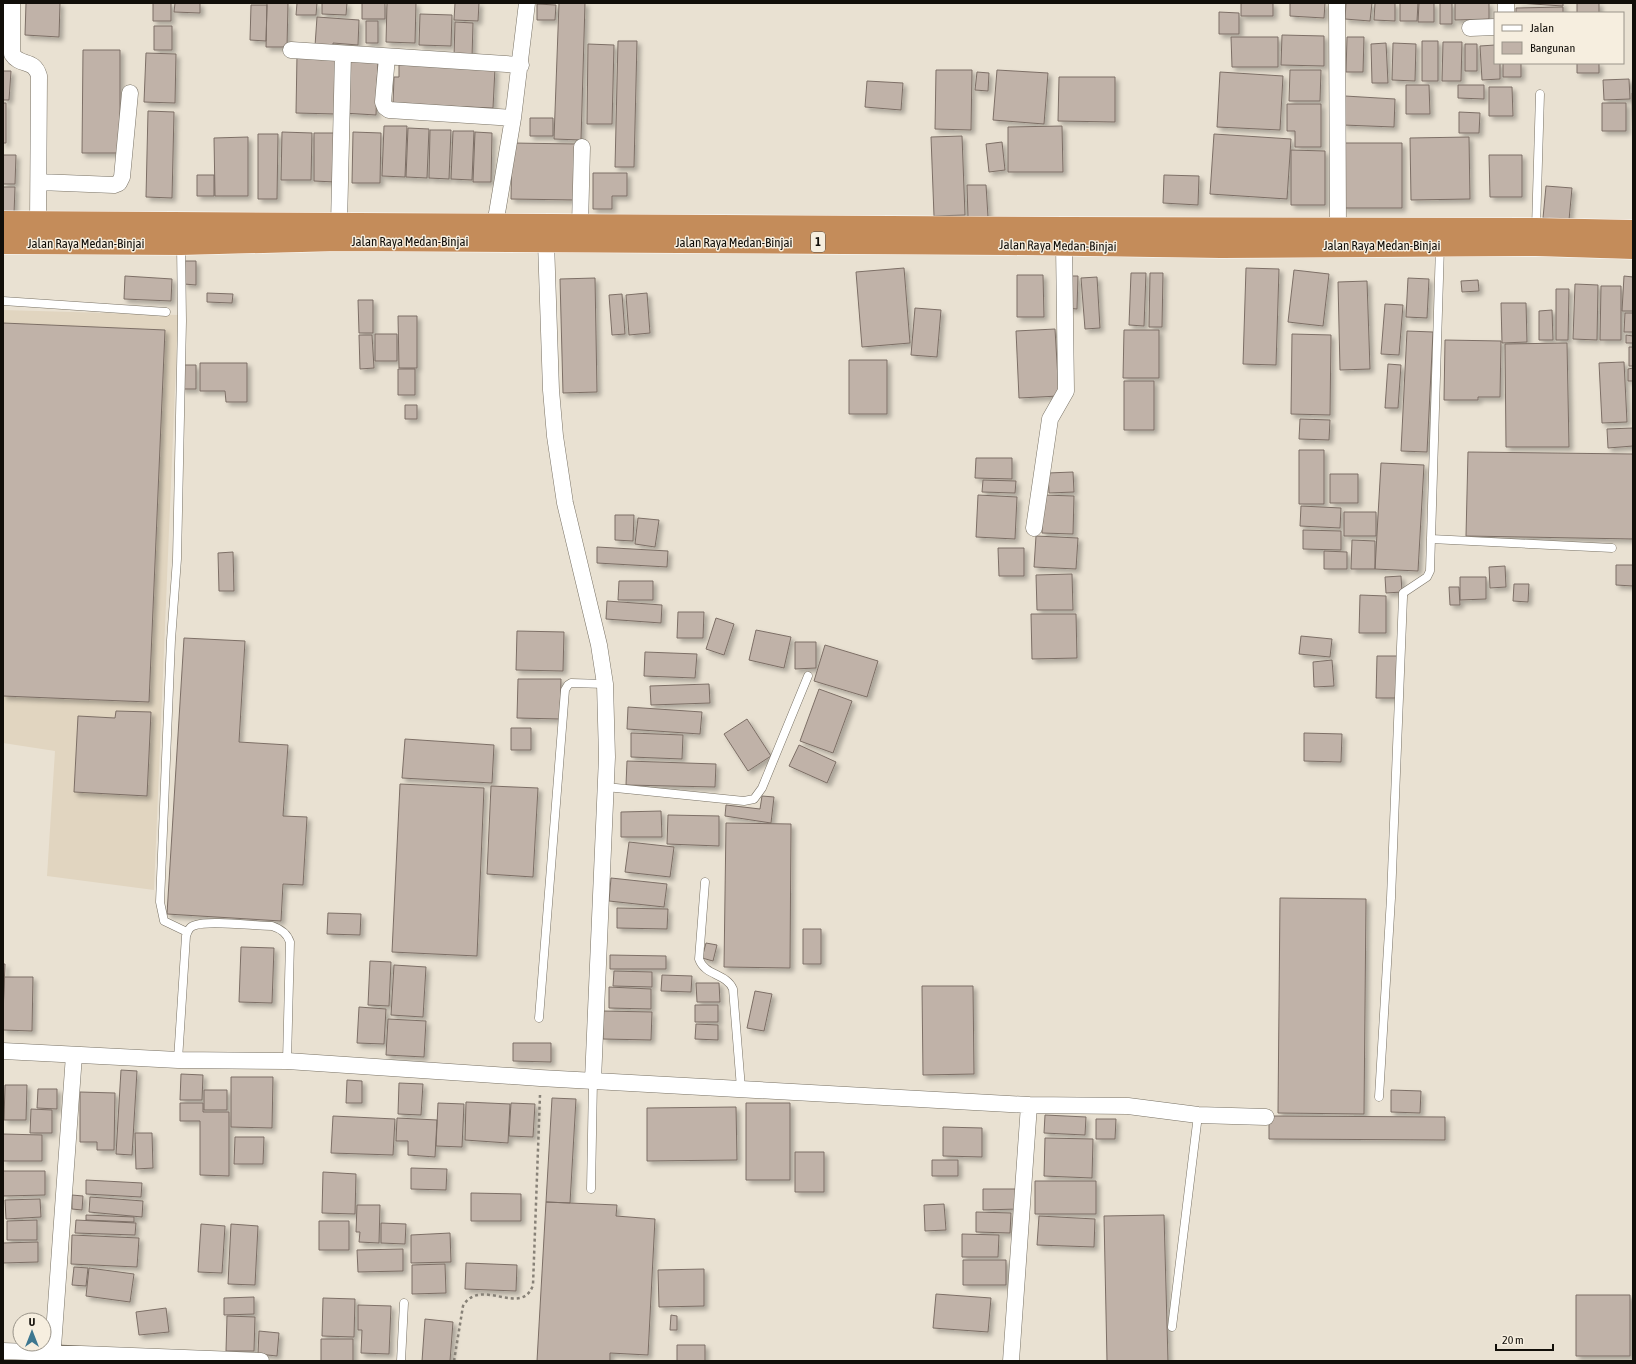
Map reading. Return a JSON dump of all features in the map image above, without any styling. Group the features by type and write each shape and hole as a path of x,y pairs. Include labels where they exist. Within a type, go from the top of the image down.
{"highway":[{"name":"Jalan Raya Medan-Binjai","path":"3,222 1536,229 1633,231"},
{"name":"Jalan Raya Medan-Binjai","path":"3,243 181,244 339,240 1221,247 1440,245 1633,248"}],"street":[{"path":"12,3 12,54 17,60 33,65 39,76 38,222"},
{"path":"495,225 513,118 527,3"},
{"path":"1337,3 1338,229"},
{"path":"1470,28 1494,27"},
{"path":"291,50 520,65"},
{"path":"339,224 343,54"},
{"path":"387,57 383,102 385,107 389,110 513,118"},
{"path":"39,182 114,185 119,183 122,177 130,93"},
{"path":"580,225 582,147"},
{"path":"546,242 551,390 555,436 565,503 599,645 605,684 606,787 593,1080"},
{"path":"1034,528 1050,420 1066,391 1064,245"},
{"path":"3,1051 178,1060 287,1061 540,1078 1029,1105 1128,1106 1198,1116 1266,1117"},
{"path":"52,1357 74,1055"},
{"path":"1011,1361 1029,1105"},
{"path":"3,1351 52,1357 261,1361"}],"lane":[{"path":"1536,229 1540,94"},
{"path":"181,244 182,321 177,559 171,640 160,902 164,921 187,932"},
{"path":"1379,1097 1392,898 1402,597 1428,576 1430,571 1440,245"},
{"path":"3,301 166,312"},
{"path":"1431,539 1612,548"},
{"path":"606,787 744,801 754,799 762,788 808,676"},
{"path":"540,1018 565,690 568,685 571,684 605,684"},
{"path":"704,882 699,959 704,969 726,979 733,989 741,1088"},
{"path":"178,1060 187,932 190,927 202,924 272,926 279,929 288,937 290,942 287,1061"},
{"path":"591,1189 593,1080"},
{"path":"1172,1327 1198,1116"},
{"path":"401,1361 404,1303"}],"path":[{"path":"454,1361 463,1306 466,1300 471,1296 483,1294 516,1299 529,1293 533,1285 540,1078"}],"shaded area":[{"path":"3,310 178,315 154,890 47,876 55,751 3,743"}],"building":[{"path":"26,3 60,3 59,37 25,35"},
{"path":"153,3 171,3 171,21 153,21"},
{"path":"175,3 200,3 200,13 174,12"},
{"path":"267,3 288,3 287,47 266,47"},
{"path":"297,3 317,3 316,15 296,15"},
{"path":"322,3 347,3 346,15 322,14"},
{"path":"362,3 385,3 385,19 362,19"},
{"path":"387,3 416,3 415,43 386,42"},
{"path":"455,3 479,3 478,21 454,20"},
{"path":"559,3 585,3 581,140 554,139"},
{"path":"1241,3 1273,3 1273,16 1241,16"},
{"path":"1290,3 1325,3 1324,18 1290,16"},
{"path":"1346,3 1372,3 1370,21 1345,19"},
{"path":"1375,3 1395,3 1395,21 1374,20"},
{"path":"1400,3 1418,3 1417,21 1400,21"},
{"path":"1419,3 1434,3 1434,22 1418,22"},
{"path":"1440,3 1452,3 1452,24 1440,24"},
{"path":"1455,3 1489,3 1489,19 1455,20"},
{"path":"1518,3 1563,3 1563,6"},
{"path":"1577,3 1599,3 1599,12 1577,12"},
{"path":"537,4 556,5 555,20 537,20"},
{"path":"251,5 267,5 266,41 250,40"},
{"path":"1563,7 1563,12 1516,12 1516,8"},
{"path":"1219,12 1239,13 1239,34 1219,34"},
{"path":"420,14 452,15 451,46 419,45"},
{"path":"317,17 359,20 358,45 333,43 333,47 315,46"},
{"path":"366,21 378,21 378,43 366,43"},
{"path":"455,22 473,23 472,58 454,57"},
{"path":"154,26 172,26 172,50 154,50"},
{"path":"1282,35 1324,36 1324,66 1281,65"},
{"path":"1231,37 1278,37 1278,67 1232,67"},
{"path":"1347,37 1364,37 1363,72 1346,72"},
{"path":"618,41 637,41 634,167 615,167"},
{"path":"1422,41 1438,41 1438,81 1422,81"},
{"path":"1443,42 1462,42 1461,81 1442,81"},
{"path":"1386,43 1388,83 1372,83 1371,44"},
{"path":"1393,43 1416,44 1415,81 1392,80"},
{"path":"588,44 614,45 612,124 587,124"},
{"path":"1465,44 1477,44 1477,71 1465,71"},
{"path":"1494,45 1494,64 1500,64 1500,79 1482,80 1480,46"},
{"path":"83,50 120,50 120,153 82,153"},
{"path":"146,53 176,54 175,103 144,102"},
{"path":"297,55 337,56 336,114 296,113"},
{"path":"345,59 378,60 376,115 343,113"},
{"path":"1503,64 1521,64 1521,77 1503,77"},
{"path":"1577,64 1599,64 1599,73 1577,73"},
{"path":"399,65 495,68 493,108 393,104 394,77 399,77"},
{"path":"936,70 972,70 971,130 935,129"},
{"path":"997,70 1048,73 1044,124 993,120"},
{"path":"1290,70 1321,70 1320,101 1289,101"},
{"path":"3,71 11,71 9,100 3,100"},
{"path":"977,72 989,73 988,91 975,90"},
{"path":"1220,72 1283,76 1280,130 1217,127"},
{"path":"1059,77 1115,77 1115,122 1058,121"},
{"path":"1629,79 1630,99 1604,100 1603,80"},
{"path":"867,81 903,83 901,110 865,107"},
{"path":"1406,85 1429,85 1430,114 1406,114"},
{"path":"1458,85 1484,85 1484,99 1458,98"},
{"path":"1489,87 1512,87 1513,116 1489,116"},
{"path":"1632,93 1633,93 1633,168"},
{"path":"1345,96 1395,99 1394,127 1343,125"},
{"path":"3,103 6,103 6,143 3,143"},
{"path":"1602,103 1626,103 1626,131 1602,131"},
{"path":"1287,104 1321,104 1321,147 1295,147 1295,131 1287,131"},
{"path":"148,111 174,112 172,198 146,197"},
{"path":"1459,112 1480,113 1479,133 1459,133"},
{"path":"530,118 553,118 553,136 530,136"},
{"path":"384,126 407,126 405,177 382,176"},
{"path":"1062,126 1063,172 1008,172 1008,127"},
{"path":"408,128 429,129 427,178 406,177"},
{"path":"430,130 451,130 449,179 429,178"},
{"path":"453,131 474,131 472,180 451,179"},
{"path":"282,132 312,133 311,180 281,180"},
{"path":"353,132 381,133 380,183 352,183"},
{"path":"475,132 492,133 491,182 473,182"},
{"path":"314,133 336,133 335,182 314,181"},
{"path":"258,134 278,134 277,199 258,199"},
{"path":"1214,134 1291,139 1287,199 1210,194"},
{"path":"962,136 965,215 934,216 931,137"},
{"path":"248,137 248,196 215,196 214,138"},
{"path":"1469,137 1470,199 1411,200 1410,138"},
{"path":"1002,142 1005,170 989,172 986,144"},
{"path":"512,143 577,144 576,200 511,199"},
{"path":"1341,143 1402,143 1402,208 1342,208"},
{"path":"1291,150 1325,151 1325,205 1291,205"},
{"path":"3,155 16,155 15,184 3,184"},
{"path":"1489,155 1522,155 1522,197 1490,197"},
{"path":"593,173 627,173 627,196 612,196 612,209 593,209"},
{"path":"197,175 214,175 214,196 197,196"},
{"path":"1164,175 1199,176 1198,205 1163,203"},
{"path":"967,185 986,185 988,217 968,218"},
{"path":"1546,186 1572,188 1569,220 1543,218"},
{"path":"3,187 15,187 14,214 3,214"},
{"path":"185,261 196,261 196,285 184,284"},
{"path":"904,268 910,343 862,347 856,272"},
{"path":"1246,268 1279,269 1276,365 1243,364"},
{"path":"1294,270 1329,274 1323,326 1288,322"},
{"path":"1131,273 1146,273 1144,326 1129,325"},
{"path":"1150,273 1163,273 1162,327 1149,327"},
{"path":"1017,275 1043,275 1044,317 1017,317"},
{"path":"125,276 172,279 171,301 124,299"},
{"path":"1066,276 1078,276 1077,309 1066,308"},
{"path":"1624,276 1633,277 1633,311 1622,311"},
{"path":"1097,277 1100,328 1085,329 1081,278"},
{"path":"595,278 597,392 563,393 560,279"},
{"path":"1408,278 1429,279 1427,318 1406,317"},
{"path":"1478,280 1479,291 1462,292 1461,281"},
{"path":"1367,281 1370,369 1340,370 1338,282"},
{"path":"1575,284 1598,285 1597,340 1573,339"},
{"path":"1601,286 1621,286 1621,340 1600,340"},
{"path":"1556,289 1569,289 1568,340 1556,340"},
{"path":"207,293 233,294 232,303 207,302"},
{"path":"647,293 650,333 629,335 626,295"},
{"path":"622,294 625,334 612,335 609,295"},
{"path":"358,300 373,300 373,333 359,333"},
{"path":"1501,303 1526,303 1527,342 1502,343"},
{"path":"1385,304 1403,305 1399,355 1381,354"},
{"path":"915,308 941,310 937,357 911,355"},
{"path":"1552,310 1553,340 1539,340 1539,311"},
{"path":"1625,313 1633,313 1633,332 1624,332"},
{"path":"398,316 417,316 417,368 399,368"},
{"path":"3,323 165,330 149,702 3,696"},
{"path":"1055,329 1059,396 1019,398 1016,331"},
{"path":"1124,330 1159,330 1159,378 1123,378"},
{"path":"1407,331 1433,332 1427,452 1401,451"},
{"path":"375,334 397,334 397,361 375,361"},
{"path":"1292,334 1331,335 1330,415 1291,414"},
{"path":"359,335 372,335 374,368 360,369"},
{"path":"1626,335 1633,336 1633,343 1626,343"},
{"path":"1445,340 1501,341 1500,397 1478,397 1478,400 1444,400"},
{"path":"1567,343 1569,447 1506,447 1505,344"},
{"path":"1629,347 1633,347 1633,366 1629,366"},
{"path":"849,360 887,360 887,414 849,414"},
{"path":"1624,362 1627,422 1602,423 1599,363"},
{"path":"200,363 247,363 247,402 226,402 225,391 200,391"},
{"path":"1388,364 1401,365 1398,408 1385,408"},
{"path":"181,365 196,365 196,389 181,389"},
{"path":"1633,368 1633,381 1628,381 1628,369"},
{"path":"398,369 415,369 415,395 398,395"},
{"path":"1124,381 1154,381 1154,430 1124,430"},
{"path":"405,405 417,405 417,419 405,419"},
{"path":"1300,419 1330,420 1329,440 1299,439"},
{"path":"1633,428 1633,446 1608,448 1607,429"},
{"path":"1299,450 1324,450 1324,504 1299,504"},
{"path":"1468,452 1633,454 1633,539 1466,536"},
{"path":"976,458 1012,458 1012,479 975,478"},
{"path":"1381,463 1424,465 1418,571 1375,569"},
{"path":"1073,472 1074,492 1049,493 1048,473"},
{"path":"1330,474 1358,474 1358,503 1330,503"},
{"path":"983,480 1016,481 1015,493 982,492"},
{"path":"978,495 1017,497 1015,539 976,537"},
{"path":"1043,495 1074,496 1073,534 1042,533"},
{"path":"1301,506 1341,508 1340,528 1300,526"},
{"path":"1344,512 1376,512 1376,536 1344,536"},
{"path":"615,515 634,515 633,541 615,540"},
{"path":"638,518 659,520 655,547 635,544"},
{"path":"1303,530 1341,531 1341,550 1303,549"},
{"path":"1036,536 1078,538 1076,569 1034,567"},
{"path":"1352,540 1375,541 1375,569 1351,569"},
{"path":"597,547 668,551 667,567 597,563"},
{"path":"998,548 1024,548 1024,576 999,576"},
{"path":"1324,551 1347,552 1347,569 1324,569"},
{"path":"233,552 234,591 219,591 218,553"},
{"path":"1616,565 1633,565 1633,586 1616,585"},
{"path":"1505,566 1506,587 1490,588 1489,567"},
{"path":"1072,574 1073,610 1037,610 1036,575"},
{"path":"1401,576 1402,592 1386,593 1385,577"},
{"path":"1460,577 1486,577 1486,599 1460,600"},
{"path":"619,581 653,581 653,600 618,600"},
{"path":"1514,584 1529,584 1528,602 1513,601"},
{"path":"1449,587 1459,587 1460,605 1450,605"},
{"path":"1360,595 1386,596 1386,633 1359,633"},
{"path":"607,601 662,605 661,623 606,619"},
{"path":"678,612 704,612 703,638 677,638"},
{"path":"1031,614 1076,614 1077,658 1032,659"},
{"path":"716,618 734,624 724,655 706,649"},
{"path":"756,630 791,637 784,668 749,660"},
{"path":"517,631 564,632 563,671 516,670"},
{"path":"1301,636 1332,639 1330,657 1299,654"},
{"path":"184,638 245,641 239,742 288,745 283,816 307,817 303,885 283,884 281,921 167,914"},
{"path":"795,642 816,642 816,668 795,669"},
{"path":"825,645 878,661 867,697 814,681"},
{"path":"645,652 697,654 695,678 644,676"},
{"path":"1377,656 1397,656 1396,698 1376,698"},
{"path":"1332,660 1334,686 1314,687 1313,662"},
{"path":"518,679 561,679 560,719 517,718"},
{"path":"709,684 710,703 651,705 650,686"},
{"path":"819,689 852,701 833,753 800,741"},
{"path":"628,707 702,712 700,734 627,729"},
{"path":"116,711 151,712 147,796 74,792 78,716 115,718"},
{"path":"747,719 771,756 748,771 724,734"},
{"path":"511,728 531,728 531,750 511,750"},
{"path":"631,733 683,735 682,759 631,757"},
{"path":"1304,733 1342,734 1341,762 1304,761"},
{"path":"405,739 494,745 492,783 402,778"},
{"path":"799,745 836,762 827,783 789,766"},
{"path":"627,761 716,764 715,787 626,785"},
{"path":"400,784 484,788 477,956 392,952"},
{"path":"491,786 538,788 533,877 487,874"},
{"path":"762,796 774,797 771,823 725,816 726,805 760,809"},
{"path":"661,811 662,837 621,837 621,812"},
{"path":"668,815 719,816 719,846 667,844"},
{"path":"726,823 791,824 790,968 724,967"},
{"path":"629,842 674,847 670,877 625,872"},
{"path":"611,878 667,884 664,907 609,901"},
{"path":"1280,898 1366,899 1364,1114 1278,1113"},
{"path":"617,908 668,909 667,929 617,928"},
{"path":"328,913 361,914 360,935 327,934"},
{"path":"803,929 821,929 821,964 803,964"},
{"path":"706,943 717,945 713,961 702,958"},
{"path":"241,947 274,948 272,1003 239,1002"},
{"path":"610,955 666,956 666,969 610,969"},
{"path":"370,961 391,962 389,1006 368,1005"},
{"path":"3,964 5,964 3,1012"},
{"path":"394,965 426,967 423,1017 391,1015"},
{"path":"614,971 652,972 652,987 613,986"},
{"path":"662,975 692,976 691,992 661,991"},
{"path":"4,977 33,977 32,1031 3,1030"},
{"path":"696,983 719,983 720,1002 697,1002"},
{"path":"922,986 973,986 974,1074 923,1075"},
{"path":"609,987 651,989 651,1009 609,1008"},
{"path":"755,991 772,994 764,1031 747,1028"},
{"path":"695,1005 718,1005 718,1022 695,1022"},
{"path":"359,1007 386,1009 384,1044 357,1043"},
{"path":"603,1011 652,1012 651,1040 603,1039"},
{"path":"388,1019 426,1021 424,1057 386,1055"},
{"path":"696,1024 718,1025 718,1040 695,1039"},
{"path":"513,1043 551,1043 551,1062 513,1061"},
{"path":"121,1070 137,1071 132,1155 116,1154"},
{"path":"181,1074 203,1075 202,1100 180,1100"},
{"path":"231,1077 273,1077 272,1128 231,1127"},
{"path":"347,1080 362,1081 362,1103 346,1103"},
{"path":"399,1083 423,1084 421,1115 398,1114"},
{"path":"5,1085 27,1085 26,1120 4,1120"},
{"path":"38,1089 57,1089 57,1109 37,1108"},
{"path":"204,1090 227,1090 227,1110 204,1110"},
{"path":"1391,1090 1421,1091 1420,1113 1391,1112"},
{"path":"80,1092 115,1093 114,1150 97,1150 97,1142 80,1142"},
{"path":"552,1098 576,1099 570,1203 546,1202"},
{"path":"466,1102 510,1104 508,1143 465,1140"},
{"path":"180,1103 203,1103 203,1112 229,1112 229,1176 200,1175 200,1121 180,1121"},
{"path":"438,1103 464,1104 462,1147 436,1146"},
{"path":"511,1103 535,1104 533,1137 509,1136"},
{"path":"746,1103 790,1103 790,1180 746,1180"},
{"path":"736,1107 737,1160 647,1161 647,1108"},
{"path":"31,1109 52,1110 52,1133 30,1133"},
{"path":"1045,1115 1086,1117 1085,1135 1044,1133"},
{"path":"333,1116 395,1119 393,1155 331,1153"},
{"path":"1269,1116 1445,1117 1445,1140 1269,1139"},
{"path":"397,1118 437,1120 435,1157 408,1155 408,1141 396,1141"},
{"path":"1096,1119 1116,1119 1115,1139 1096,1139"},
{"path":"943,1127 982,1128 982,1157 943,1156"},
{"path":"135,1133 152,1133 153,1168 136,1169"},
{"path":"3,1134 42,1135 42,1161 3,1161"},
{"path":"235,1137 264,1137 263,1164 234,1164"},
{"path":"1045,1138 1093,1139 1092,1178 1044,1176"},
{"path":"795,1152 824,1152 824,1192 795,1192"},
{"path":"932,1160 958,1160 958,1176 932,1176"},
{"path":"411,1168 447,1169 446,1190 411,1189"},
{"path":"3,1171 45,1171 45,1195 3,1196"},
{"path":"323,1172 356,1174 355,1214 322,1213"},
{"path":"86,1180 142,1183 141,1197 86,1194"},
{"path":"1035,1181 1096,1181 1096,1214 1035,1214"},
{"path":"983,1189 1018,1189 1018,1209 983,1210"},
{"path":"471,1193 521,1194 521,1221 471,1221"},
{"path":"72,1195 83,1196 82,1210 72,1209"},
{"path":"90,1197 143,1201 142,1217 89,1212"},
{"path":"40,1199 41,1217 6,1219 5,1200"},
{"path":"546,1202 617,1205 616,1216 655,1219 648,1355 610,1353 610,1361 537,1361"},
{"path":"944,1204 946,1230 925,1231 924,1205"},
{"path":"357,1205 380,1205 379,1243 359,1242 360,1232 356,1232"},
{"path":"976,1212 1011,1213 1010,1233 976,1232"},
{"path":"86,1215 134,1217 134,1222 86,1220"},
{"path":"1164,1215 1168,1361 1107,1361 1104,1216"},
{"path":"1039,1216 1095,1219 1094,1247 1037,1245"},
{"path":"37,1220 37,1240 7,1240 7,1221"},
{"path":"76,1220 136,1223 135,1235 75,1233"},
{"path":"319,1221 349,1221 349,1250 319,1250"},
{"path":"381,1223 406,1224 405,1244 381,1243"},
{"path":"201,1224 225,1226 222,1273 198,1272"},
{"path":"231,1224 258,1226 255,1285 228,1284"},
{"path":"450,1233 451,1262 411,1263 411,1235"},
{"path":"962,1234 999,1235 998,1257 962,1257"},
{"path":"72,1235 139,1238 137,1267 71,1264"},
{"path":"38,1242 38,1262 3,1263 3,1243"},
{"path":"403,1249 403,1271 358,1272 357,1250"},
{"path":"963,1260 1006,1260 1006,1285 963,1285"},
{"path":"466,1263 517,1265 516,1291 465,1289"},
{"path":"445,1264 446,1293 412,1294 412,1265"},
{"path":"74,1267 88,1268 86,1286 72,1285"},
{"path":"89,1268 134,1274 130,1302 86,1296"},
{"path":"704,1269 704,1306 659,1307 658,1270"},
{"path":"936,1294 991,1298 988,1332 933,1328"},
{"path":"1576,1295 1630,1295 1630,1356 1576,1356"},
{"path":"254,1297 254,1314 224,1315 224,1298"},
{"path":"323,1298 355,1299 354,1337 322,1336"},
{"path":"358,1305 391,1306 389,1354 361,1353 362,1330 358,1330"},
{"path":"166,1308 169,1332 139,1335 136,1312"},
{"path":"671,1315 677,1316 677,1330 670,1330"},
{"path":"227,1316 255,1317 254,1351 226,1351"},
{"path":"425,1319 453,1322 450,1361 422,1361"},
{"path":"259,1331 279,1333 277,1356 258,1354"},
{"path":"321,1339 353,1339 353,1361 321,1361"},
{"path":"677,1345 705,1345 705,1361 677,1361"}]}
